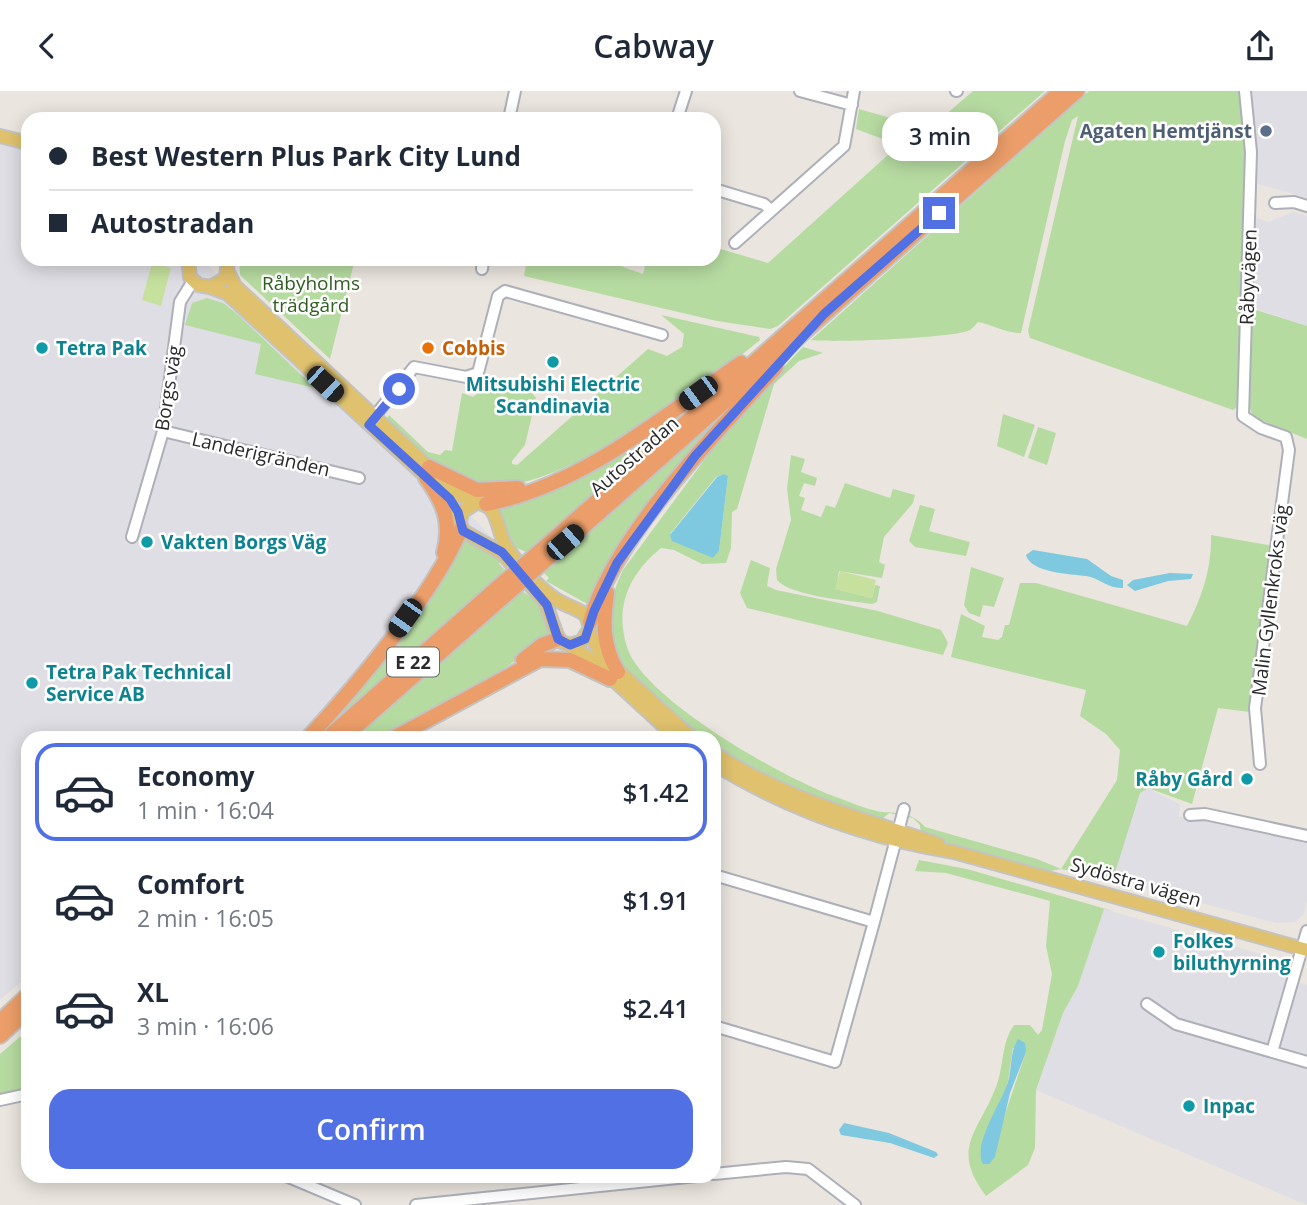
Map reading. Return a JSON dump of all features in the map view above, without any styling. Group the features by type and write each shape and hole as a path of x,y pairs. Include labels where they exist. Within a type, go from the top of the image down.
{"highway":[{"name":"Autostradan","path":"543,555 791,329 1061,91"},
{"name":"Autostradan","path":"336,731 824,314 1077,91"},
{"path":"589,627 610,578 628,547 688,466 824,314"},
{"path":"481,503 557,479 620,446 791,329"},
{"path":"428,473 485,491 517,488 557,479"},
{"path":"428,473 448,521 439,568"},
{"path":"314,731 387,643 439,568 461,523"},
{"path":"610,578 604,638 614,675"},
{"name":"Autostradan","path":"351,731 502,591"},
{"path":"506,675 542,645 562,642"},
{"path":"406,731 532,661 555,658 614,675"},
{"path":"0,1021 21,1002"},
{"path":"0,1036 21,1016"}],"main road":[{"path":"0,136 21,141"},
{"path":"189,266 193,281 228,294 428,473 450,499 468,536 498,549 539,594 550,610 562,642 614,675 683,731"},
{"path":"209,287 221,283 228,266"},
{"path":"228,266 235,286 372,421"},
{"path":"428,473 455,492 494,512 503,542 535,581 555,599 584,614 598,651 614,675 670,731"},
{"path":"461,523 466,507 481,503"},
{"path":"562,642 580,643 589,627"},
{"name":"Sydöstra vägen","path":"721,757 764,782 811,804 897,836"},
{"name":"Sydöstra vägen","path":"721,768 796,807 1305,949"}],"street":[{"path":"510,112 514,91"},
{"path":"679,112 686,91"},
{"path":"800,91 852,105"},
{"path":"735,243 844,146 854,91"},
{"name":"Råbyvägen","path":"1245,91 1251,152 1243,416 1261,428 1286,437"},
{"path":"721,191 764,204 771,210"},
{"path":"1275,203 1294,202 1307,206"},
{"name":"Borgs väg","path":"132,537 163,431 180,302 193,281"},
{"path":"372,421 414,367 466,377 478,373 498,296 505,291 662,335"},
{"name":"Landerigränden","path":"163,431 359,478"},
{"name":"Malin Gyllenkroks väg","path":"1261,764 1255,708 1289,450 1286,437"},
{"path":"721,1028 835,1062 904,809"},
{"path":"1190,815 1205,814 1307,836"},
{"path":"721,877 874,922"},
{"path":"1272,1052 1305,949 1307,931"},
{"path":"1147,1004 1176,1024 1307,1062"},
{"path":"0,1100 21,1096"},
{"path":"721,1173 802,1167 813,1172 855,1205"},
{"path":"303,1183 355,1205"},
{"path":"568,1189 570,1183"},
{"path":"416,1205 628,1183"}],"shaded area":[{"path":"1249,91 1307,91 1307,198 1255,183 1256,144"},
{"path":"0,142 21,147 21,266 208,266 456,499 513,561 314,731 21,731 21,982 0,1000"},
{"path":"1293,212 1307,216 1307,326 1254,308 1254,217 1269,222"},
{"path":"1147,788 1180,804 1179,817 1204,818 1307,840 1307,901 1304,914 1295,922 1276,923 1113,879 1131,815 1140,793"},
{"path":"1104,909 1275,958 1280,976 1307,985 1307,1205 1036,1090 1063,1013 1078,986"}],"green space":[{"path":"973,91 1045,91 778,326 770,329 717,321 524,276 526,266 621,266 643,274 645,266 721,266 721,249 768,263 899,145 856,129 859,109 929,129"},
{"path":"1089,91 1240,91 1247,135 1240,405 1233,410 1030,338 1028,331 1078,116 1072,120 1065,141 1021,333 978,322 970,330 942,335 811,340"},
{"path":"151,266 171,268 161,306 142,300"},
{"name":"Råbyholms trädgård","path":"239,266 353,266 330,359 240,275"},
{"path":"207,298 223,303 236,313 315,388 255,374 261,344 185,325 192,303"},
{"path":"1253,309 1307,326 1307,439 1253,417 1248,402"},
{"path":"661,315 759,337 760,340 704,383 630,433 553,473 517,484 487,486 430,458 386,420 389,415 428,452 440,455 445,450 452,451 462,393 473,397 493,382 531,391 536,398 525,445 512,461 512,464 517,465 648,349 667,356 682,347 684,334"},
{"path":"803,347 823,353 799,361 774,384 737,509 732,512 731,548 726,563 702,564 674,550 661,548 633,579 624,604 623,632 638,668 659,690 712,731 690,731 650,696 621,663 612,644 609,623 612,598 623,570 736,417","holes":["724,474 728,476 719,551 713,558 670,534 716,477"]},
{"path":"709,393 526,552 508,544 496,507"},
{"path":"728,408 591,606 546,581 549,578 543,572"},
{"path":"1003,414 1035,425 1024,457 997,446"},
{"path":"1038,427 1056,433 1047,465 1028,458"},
{"path":"791,455 805,459 801,472 817,478 815,486 804,483 799,496 805,498 801,510 821,517 826,505 835,508 845,483 890,498 893,489 915,495 913,503 884,537 879,562 885,565 882,578 839,571 836,589 872,598 875,585 880,586 877,602 872,604 807,594 784,586 777,580 776,569 791,520 787,489"},
{"path":"920,505 935,509 929,531 970,542 966,556 915,547 909,541"},
{"path":"1211,535 1273,546 1250,712 1218,708 1192,804 1148,788 1140,793 1113,879 1061,869 1117,780 1120,750 1106,734 1080,716 1086,690 951,657 961,614 985,626 982,637 998,640 1002,637 1005,625 1009,625 1020,583 1036,583 1187,626 1205,582"},
{"path":"462,538 502,557 499,564 504,569 500,575 320,731"},
{"path":"751,560 770,568 767,586 776,590 878,611 941,630 948,643 943,655 747,608 740,593"},
{"path":"971,567 1004,578 994,607 983,605 980,617 969,613 964,605"},
{"path":"840,571 876,580 872,598 835,589"},
{"path":"521,590 544,607 551,636 502,670 395,731 363,731"},
{"path":"721,737 784,773 836,797 871,810 905,815 916,819 925,827 1037,859 1061,869 1045,872 921,836 920,825 913,818 889,813 880,821 789,791 721,752"},
{"path":"919,860 967,869 1113,911 1104,909 1078,986 1063,1013 1036,1090 1035,1148 1028,1165 986,1196 970,1165 971,1141 996,1087 1007,1039 1014,1025 1030,1025 1038,1035 1042,1030 1052,974 1046,946 1050,901 946,873 915,871","holes":["1013,1048 1026,1052 1003,1120 983,1143 1007,1087"]},
{"path":"21,1036 21,1092 0,1097 0,1054"}],"water":[{"path":"724,474 728,476 719,551 713,558 672,541 670,535 717,477"},
{"path":"1033,550 1087,559 1111,576 1123,580 1123,588 1113,587 1091,577 1035,566 1026,555"},
{"path":"1170,573 1193,574 1191,579 1168,581 1135,591 1127,585 1133,580"},
{"path":"1018,1039 1025,1043 1026,1052 1010,1093 995,1157 989,1164 983,1164 981,1146 984,1135 1008,1082 1012,1054"},
{"path":"844,1123 889,1133 938,1155 934,1158 890,1143 841,1135 839,1130"}],"place":[{"name":"Agaten Hemtjänst","path":"1266,131"},
{"name":"Tetra Pak","path":"42,348"},
{"name":"Cobbis","path":"428,348"},
{"name":"Mitsubishi Electric Scandinavia","path":"553,362"},
{"name":"Vakten Borgs Väg","path":"147,542"},
{"name":"Tetra Pak Technical Service AB","path":"32,683"},
{"name":"Råby Gård","path":"1247,779"},
{"name":"Folkes biluthyrning","path":"1159,952"},
{"name":"Inpac","path":"1189,1106"}],"route":[{"path":"399,389 369,425 450,499 460,517 460,526 468,536 502,552 547,605 558,639 570,645 577,644 589,633 594,611 617,563 695,456 824,314 939,213"}]}
